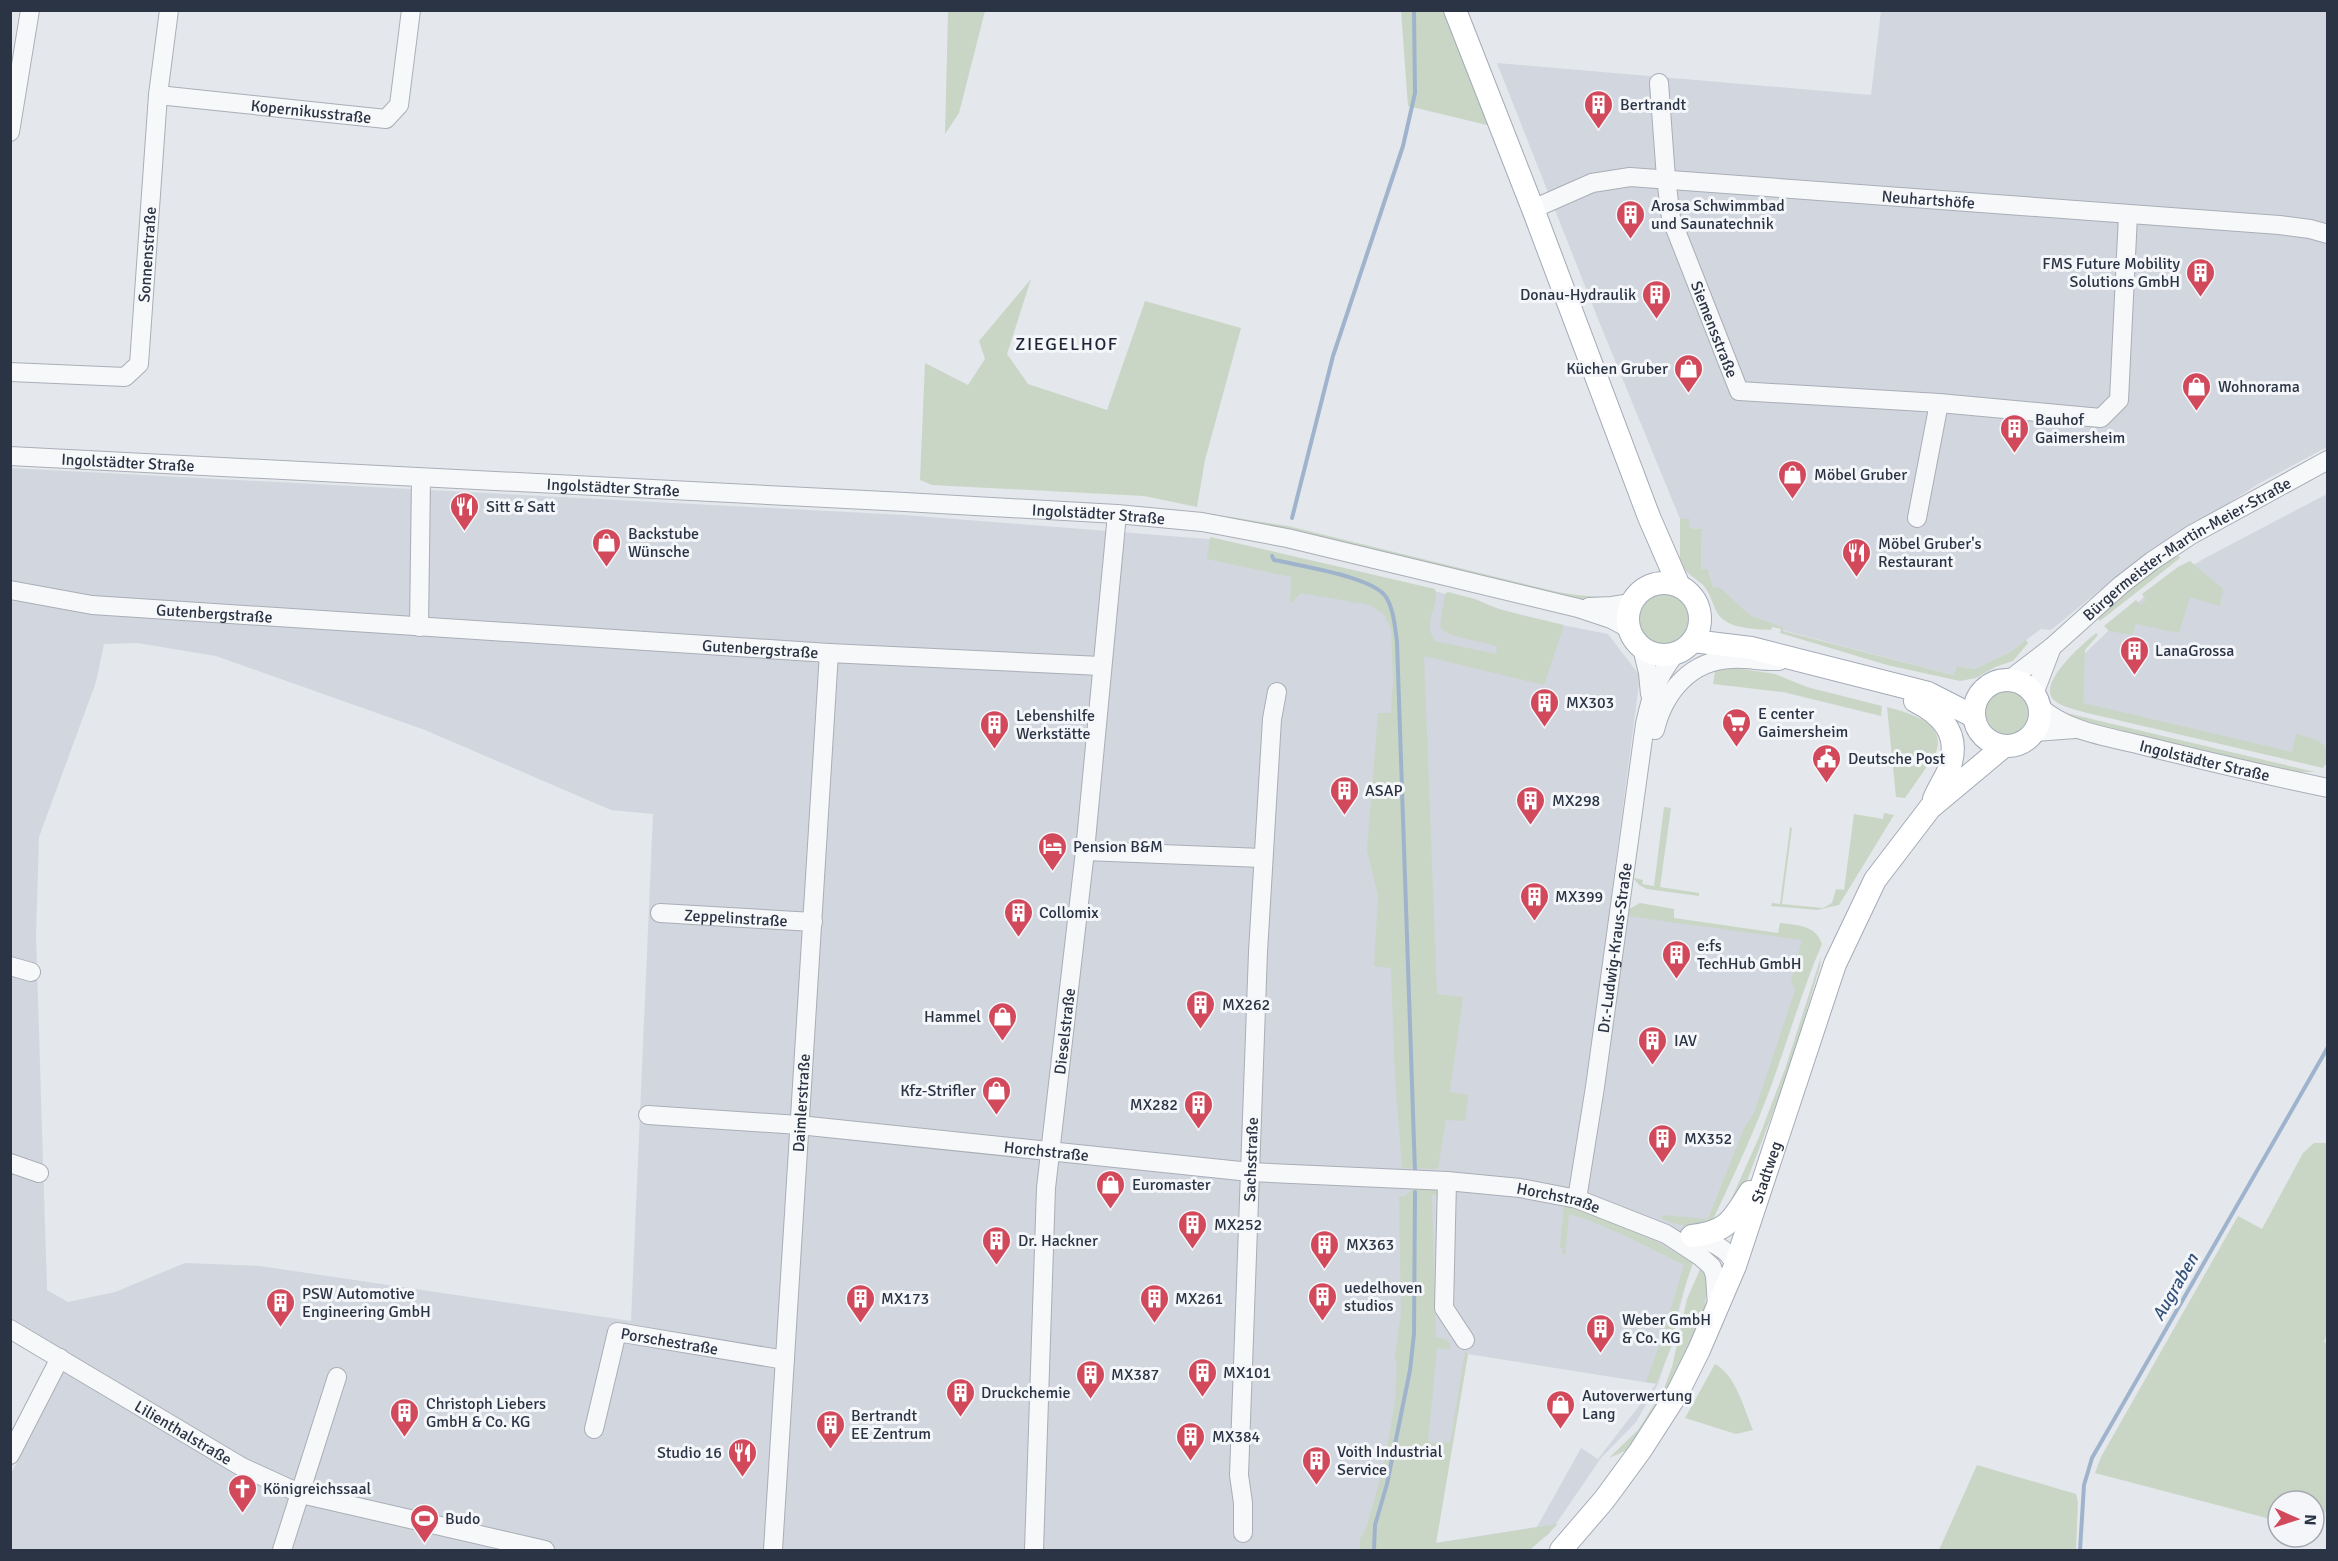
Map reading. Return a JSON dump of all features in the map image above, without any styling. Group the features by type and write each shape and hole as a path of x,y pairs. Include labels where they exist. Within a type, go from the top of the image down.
{"main road":[{"path":"1455,10 1533,208 1649,517 1678,586"},
{"path":"1649,517 1654,568 1652,585"},
{"path":"1684,648 1697,634 1700,617 1694,598 1678,586 1670,584 1652,585 1644,589 1631,603 1628,611 1628,628 1636,643 1652,654 1664,656 1684,648 1751,648 1928,693 1973,716"},
{"path":"1700,617 1751,648"},
{"path":"1928,693 1983,690 1999,681 2009,680 2027,687 2036,700 2038,724 2035,732 2021,743 2003,747 1989,742 1976,727 1973,716 1974,706 1983,690"},
{"path":"1895,685 1905,696 1940,716 1950,732 1951,760 1930,808"},
{"name":"Stadtweg","path":"1953,788 1983,737"},
{"name":"Stadtweg","path":"1561,1551 1604,1500 1647,1441 1678,1392 1717,1311 1735,1266 1816,1016 1848,932 1875,880 1930,808 2003,747"},
{"path":"1692,1236 1710,1234 1725,1227 1732,1220 1771,1158"}],"street":[{"path":"10,132 30,10"},
{"name":"Sonnenstraße","path":"10,372 125,377 139,364 158,95 169,10"},
{"name":"Kopernikusstraße","path":"158,95 386,119 399,105 411,10"},
{"path":"1659,83 1666,178"},
{"name":"Neuhartshöfe","path":"1533,208 1592,183 1630,177 1666,178 2279,225 2328,234"},
{"name":"Siemensstraße","path":"1666,178 1671,218 1740,391 1939,403 2101,418 2119,400 2128,215"},
{"path":"1917,518 1939,403"},
{"name":"Ingolstädter Straße","path":"10,456 1117,514 1215,523 1287,538 1578,608"},
{"name":"Bürgermeister-Martin-Meier-Straße","path":"2009,680 2052,647 2121,585 2152,561 2191,535 2328,460"},
{"path":"419,627 421,478"},
{"name":"Dieselstraße","path":"1034,1551 1044,1236 1050,1151 1084,851 1117,514"},
{"name":"Gutenbergstraße","path":"10,590 92,605 829,653 1101,666"},
{"path":"1578,608 1631,603"},
{"path":"1578,608 1611,619 1628,628"},
{"name":"Bürgermeister-Martin-Meier-Straße","path":"2036,700 2052,647"},
{"name":"Dr.-Ludwig-Kraus-Straße","path":"1642,648 1651,698"},
{"name":"Dr.-Ludwig-Kraus-Straße","path":"1577,1199 1595,1087 1637,773 1651,698 1659,675 1684,648"},
{"name":"Daimlerstraße","path":"773,1551 829,653"},
{"path":"1637,773 1650,744 1660,711 1674,687 1683,679 1703,666 1724,659 1770,662 1791,659"},
{"name":"Sachsstraße","path":"1243,1533 1243,1503 1239,1475 1262,858 1272,720 1277,692"},
{"name":"Ingolstädter Straße","path":"2036,700 2047,713 2082,729 2328,788"},
{"name":"Ingolstädter Straße","path":"2035,732 2082,729"},
{"path":"1084,851 1262,858"},
{"name":"Zeppelinstraße","path":"660,913 813,922"},
{"path":"10,966 31,972"},
{"name":"Horchstraße","path":"648,1115 799,1125 1250,1172 1447,1181 1520,1188 1577,1199 1666,1234 1712,1267 1715,1276 1717,1311"},
{"path":"10,1163 39,1173"},
{"path":"1447,1181 1444,1308 1466,1340"},
{"name":"Horchstraße","path":"1666,1234 1692,1236 1728,1252 1735,1266"},
{"name":"Lilienthalstraße","path":"10,1329 242,1467 301,1494 545,1551"},
{"name":"Porschestraße","path":"594,1430 617,1332 784,1360"},
{"path":"10,1455 60,1358"},
{"path":"282,1551 337,1377"}],"shaded area":[{"path":"1881,11 2327,11 2327,447 2258,484 2116,577 2051,630 2041,629 2010,652 1975,669 1957,666 1953,675 1782,630 1783,627 1750,615 1720,589 1713,587 1708,569 1701,569 1702,529 1689,528 1689,519 1680,519 1497,63 1871,95"},
{"path":"10,468 904,515 1208,539 1416,586 1547,622 1608,634 1640,676 1609,913 1803,939 1810,958 1752,1132 1690,1267 1670,1347 1658,1384 1636,1422 1601,1458 1549,1534 1528,1550 11,1550 11,1474 72,1355 11,1318","holes":["137,643 216,656 425,730 611,810 653,814 631,1321 260,1266 185,1263 115,1292 68,1302 47,1290 36,935 39,837 96,682 104,644","1468,1354 1656,1384 1598,1459 1581,1448 1537,1527 1436,1543"]},
{"path":"2327,494 2327,766 2065,702 2056,681 2152,589 2207,557"}],"green space":[{"path":"948,11 985,11 959,113 945,134"},
{"path":"1401,11 1446,11 1491,126 1408,106"},
{"path":"1031,279 1007,354 1028,384 1107,410 1145,301 1241,328 1205,460 1197,507 1144,496 932,485 920,480 925,363 968,385 985,359 979,341"},
{"path":"1206,513 1288,526 1558,592 1611,598 1596,602 1206,516"},
{"path":"1680,519 1690,519 1689,528 1702,529 1701,569 1708,569 1713,587 1720,588 1750,615 1783,627 1783,631 1953,675 1957,666 1975,669 2010,652 2026,640 2028,643 2013,661 1995,667 1976,678 1960,681 1887,665 1780,633 1781,629 1772,627 1771,630 1757,629 1728,623 1718,614 1706,588 1680,562"},
{"path":"1210,537 1435,589 1436,601 1430,626 1435,641 1496,654 1497,646 1451,635 1441,629 1445,594 1448,592 1475,599 1501,610 1564,625 1544,685 1424,656 1437,994 1463,997 1450,1092 1468,1095 1465,1121 1446,1120 1438,1169 1402,1168 1395,1078 1391,968 1374,966 1378,896 1367,850 1378,713 1391,713 1393,679 1391,629 1384,614 1370,605 1301,593 1290,604 1291,577 1207,559"},
{"path":"2179,556 2180,558 2100,621 2097,617 2170,558"},
{"path":"2190,561 2223,589 2220,606 2190,597 2179,633 2136,624 2132,635 2109,631 2104,626 2136,600 2141,605 2146,600 2142,594 2178,567"},
{"path":"1658,592 1670,592 1685,600 1693,615 1693,627 1685,642 1670,650 1658,650 1643,642 1635,627 1635,615 1643,600"},
{"path":"2096,633 2098,635 2085,650 2083,703 2292,752 2296,734 2317,740 2326,748 2327,760 2323,768 2083,712 2058,703 2052,698 2050,690 2057,672"},
{"path":"1736,668 1775,674 1807,687 1882,706 1881,716 1783,692 1713,684 1715,671"},
{"path":"2002,687 2012,687 2025,694 2032,707 2032,717 2025,730 2012,737 2002,737 1993,733 1986,726 1982,717 1982,707 1986,698 1993,691"},
{"path":"1887,707 1916,716 1924,721 1932,727 1938,744 1935,755 1905,798 1896,797"},
{"path":"2066,713 2315,772 2293,772 2064,717"},
{"path":"1664,807 1671,808 1660,887 1699,893 1699,896 1647,889 1639,885 1634,878 1643,880 1642,884 1654,886"},
{"path":"1884,813 1894,815 1839,905 1817,910 1771,906 1772,903 1780,904 1790,827 1792,828 1782,904 1823,908 1832,903 1836,889 1844,890 1854,814 1883,819"},
{"path":"1640,903 1674,909 1674,918 1778,933 1780,923 1805,927 1815,933 1822,944 1760,1116 1710,1226 1680,1225 1662,1219 1662,1215 1708,1219 1744,1128 1754,1113 1795,990 1791,982 1802,940 1627,916 1629,909"},
{"path":"1821,957 1789,1070 1737,1203 1722,1220 1759,1137 1785,1069"},
{"path":"2314,1143 2328,1143 2328,1331 2324,1342 2328,1343 2328,1507 2326,1511 2326,1489 2266,1489 2266,1518 2095,1473 2101,1457 2238,1216 2262,1229 2303,1153"},
{"path":"1413,1189 1437,1190 1442,1195 1432,1195 1436,1337 1450,1343 1450,1350 1437,1348 1428,1442 1450,1443 1465,1352 1468,1354 1436,1543 1558,1524 1530,1550 1360,1550 1360,1539 1367,1526 1385,1460 1395,1401 1397,1361 1394,1360 1401,1314 1399,1196 1405,1196"},
{"path":"1564,1203 1654,1240 1693,1263 1679,1304 1671,1348 1656,1383 1646,1382 1684,1265 1613,1230 1569,1214 1565,1254 1562,1254 1563,1248 1560,1248"},
{"path":"1701,1267 1707,1281 1705,1308 1675,1376 1639,1437 1625,1451 1609,1458 1638,1430 1663,1391 1672,1367 1687,1299"},
{"path":"1715,1364 1729,1376 1734,1384 1753,1430 1736,1434 1685,1418"},
{"path":"1977,1465 2076,1494 2078,1502 2076,1550 1939,1550"}],"waterway":[{"path":"1292,518 1333,356 1403,146 1415,93 1414,10"},
{"path":"1272,556 1274,560 1353,578 1367,584 1379,590 1386,597 1392,613 1397,642 1415,1172"},
{"name":"Augraben","path":"2080,1550 2084,1485 2092,1458 2328,1047"},
{"path":"1374,1550 1375,1525 1387,1484 1410,1370 1414,1334 1415,1192"}],"place":[{"name":"Bertrandt","path":"1599,130"},
{"name":"Arosa Schwimmbad und Saunatechnik","path":"1630,240"},
{"name":"FMS Future Mobility Solutions GmbH","path":"2201,298"},
{"name":"Donau-Hydraulik","path":"1657,320"},
{"name":"Küchen Gruber","path":"1689,394"},
{"name":"Wohnorama","path":"2197,412"},
{"name":"Bauhof Gaimersheim","path":"2014,454"},
{"name":"Möbel Gruber","path":"1793,500"},
{"name":"Sitt & Satt","path":"465,532"},
{"name":"Backstube Wünsche","path":"607,568"},
{"name":"Möbel Gruber's Restaurant","path":"1857,578"},
{"name":"LanaGrossa","path":"2134,676"},
{"name":"MX303","path":"1545,728"},
{"name":"E center Gaimersheim","path":"1737,748"},
{"name":"Lebenshilfe Werkstätte","path":"995,750"},
{"name":"Deutsche Post","path":"1827,784"},
{"name":"ASAP","path":"1344,816"},
{"name":"MX298","path":"1531,826"},
{"name":"Pension B&M","path":"1052,872"},
{"name":"MX399","path":"1534,922"},
{"name":"Collomix","path":"1018,938"},
{"name":"e:fs TechHub GmbH","path":"1676,980"},
{"name":"MX262","path":"1201,1030"},
{"name":"Hammel","path":"1002,1042"},
{"name":"IAV","path":"1653,1066"},
{"name":"Kfz-Strifler","path":"997,1116"},
{"name":"MX282","path":"1199,1130"},
{"name":"MX352","path":"1663,1164"},
{"name":"Euromaster","path":"1111,1210"},
{"name":"MX252","path":"1193,1250"},
{"name":"Dr. Hackner","path":"997,1266"},
{"name":"MX363","path":"1325,1270"},
{"name":"uedelhoven studios","path":"1323,1322"},
{"name":"MX173","path":"860,1324"},
{"name":"MX261","path":"1154,1324"},
{"name":"PSW Automotive Engineering GmbH","path":"281,1328"},
{"name":"Weber GmbH & Co. KG","path":"1601,1354"},
{"name":"MX101","path":"1202,1398"},
{"name":"MX387","path":"1090,1400"},
{"name":"Druckchemie","path":"960,1418"},
{"name":"Autoverwertung Lang","path":"1561,1430"},
{"name":"Christoph Liebers GmbH & Co. KG","path":"405,1438"},
{"name":"Bertrandt EE Zentrum","path":"830,1450"},
{"name":"MX384","path":"1191,1462"},
{"name":"Studio 16","path":"743,1478"},
{"name":"Voith Industrial Service","path":"1316,1486"},
{"name":"Königreichssaal","path":"242,1514"},
{"name":"Budo","path":"424,1544"}],"district":[{"name":"ZIEGELHOF","path":"1067,344"}]}
